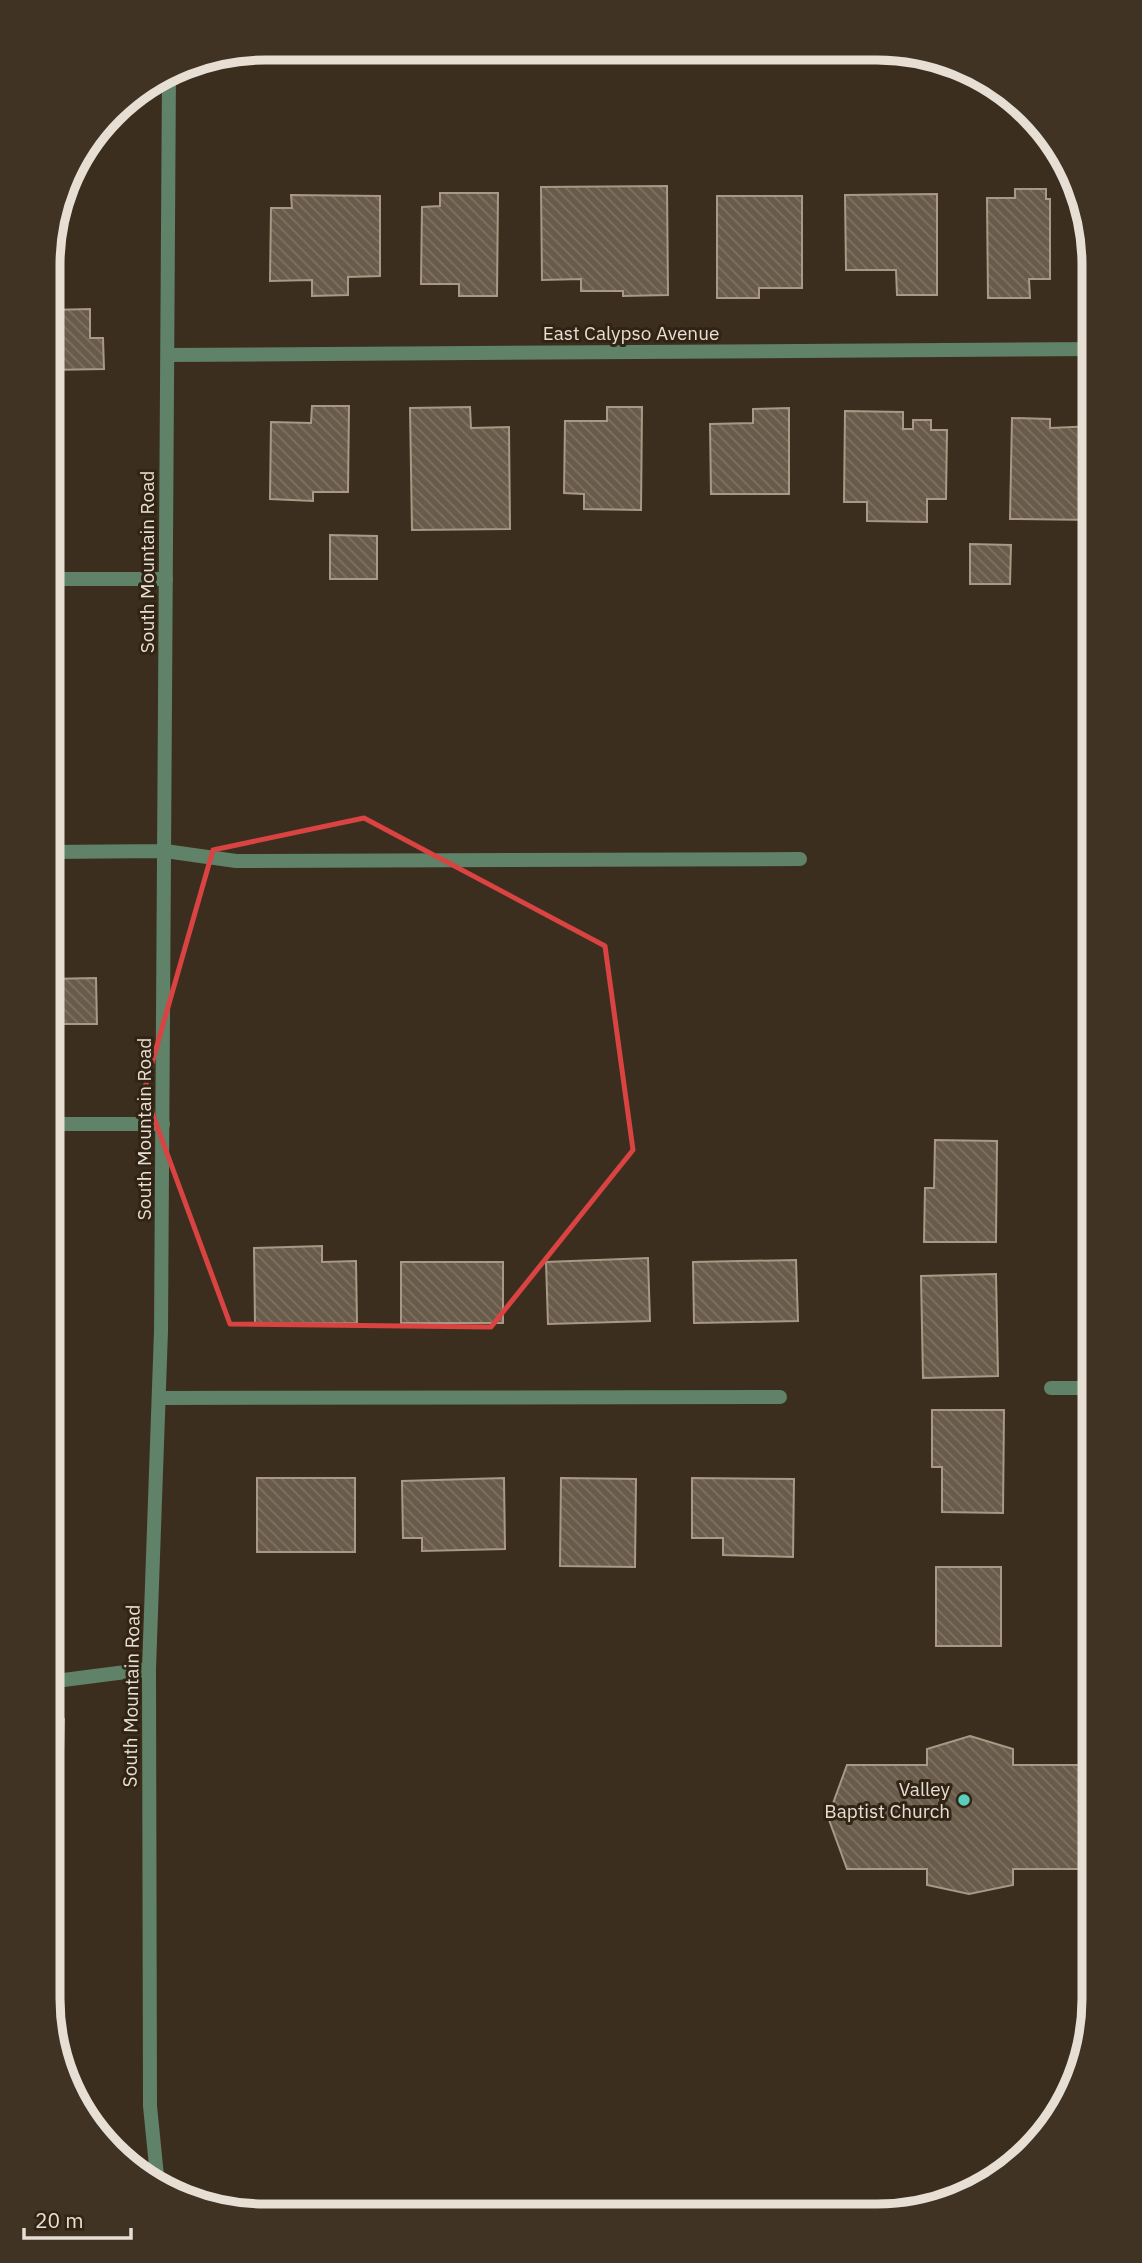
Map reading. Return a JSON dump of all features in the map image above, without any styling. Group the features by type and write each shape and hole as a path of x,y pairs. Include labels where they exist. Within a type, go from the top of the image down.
{"street":[{"name":"South Mountain Road","path":"157,2173 150,2106 149,1669 159,1398 163,1124 169,84"},
{"name":"East Calypso Avenue","path":"168,355 1082,349"},
{"path":"60,579 166,579"},
{"path":"60,852 165,851 236,861 800,859"},
{"path":"60,1124 163,1124"},
{"path":"1051,1388 1082,1388"},
{"path":"159,1398 780,1397"},
{"path":"59,1681 149,1669"}],"highlighted area":[{"path":"364,818 605,946 633,1150 491,1327 230,1324 144,1091 213,850"}],"building":[{"path":"667,186 668,295 623,296 623,291 581,291 581,279 542,280 541,187"},
{"path":"1015,189 1046,189 1046,199 1050,199 1050,279 1029,279 1030,298 988,298 987,198 1015,198"},
{"path":"440,193 498,193 497,296 459,296 459,284 421,284 422,207 440,206"},
{"path":"937,194 937,295 897,295 896,270 846,270 845,195"},
{"path":"291,195 380,196 380,276 348,277 348,295 312,296 312,280 270,281 271,208 292,208"},
{"path":"717,196 802,196 802,288 759,288 759,298 717,298"},
{"path":"90,309 90,338 103,338 104,369 60,370 60,310"},
{"path":"312,406 349,406 348,492 313,492 313,501 270,499 271,422 311,423"},
{"path":"470,407 471,428 509,427 510,529 412,530 410,408"},
{"path":"607,407 642,407 641,510 584,509 584,494 564,493 565,421 607,421"},
{"path":"789,408 789,494 711,494 710,424 753,423 753,409"},
{"path":"845,411 903,412 903,429 913,429 913,420 931,420 931,430 947,430 946,499 927,499 927,522 867,521 867,502 844,502"},
{"path":"1012,418 1050,419 1050,428 1082,427 1082,520 1010,519"},
{"path":"330,535 377,536 377,579 330,579"},
{"path":"970,544 1011,545 1010,584 970,584"},
{"path":"96,978 97,1024 60,1024 60,979"},
{"path":"935,1140 997,1141 996,1242 924,1242 925,1188 934,1188"},
{"path":"322,1246 322,1262 356,1261 357,1323 255,1324 254,1248"},
{"path":"648,1258 650,1321 548,1324 546,1262"},
{"path":"796,1260 798,1321 694,1323 693,1262"},
{"path":"401,1262 503,1262 503,1323 401,1323"},
{"path":"996,1274 998,1376 923,1378 921,1276"},
{"path":"932,1410 1004,1410 1003,1513 942,1512 942,1467 932,1467"},
{"path":"257,1478 355,1478 355,1552 257,1552"},
{"path":"504,1478 505,1549 422,1551 422,1538 403,1538 402,1481"},
{"path":"561,1478 636,1479 635,1567 560,1566"},
{"path":"692,1478 794,1479 793,1557 723,1555 723,1538 692,1538"},
{"path":"936,1567 1001,1567 1001,1646 936,1646"},
{"path":"59,1719 64,1719 59,1855"},
{"name":"Valley Baptist Church","path":"970,1736 1013,1749 1013,1765 1082,1765 1082,1869 1013,1869 1013,1885 969,1894 927,1885 927,1869 847,1869 828,1817 847,1765 927,1765 927,1749"}],"place":[{"name":"Valley Baptist Church","path":"964,1800"}]}
